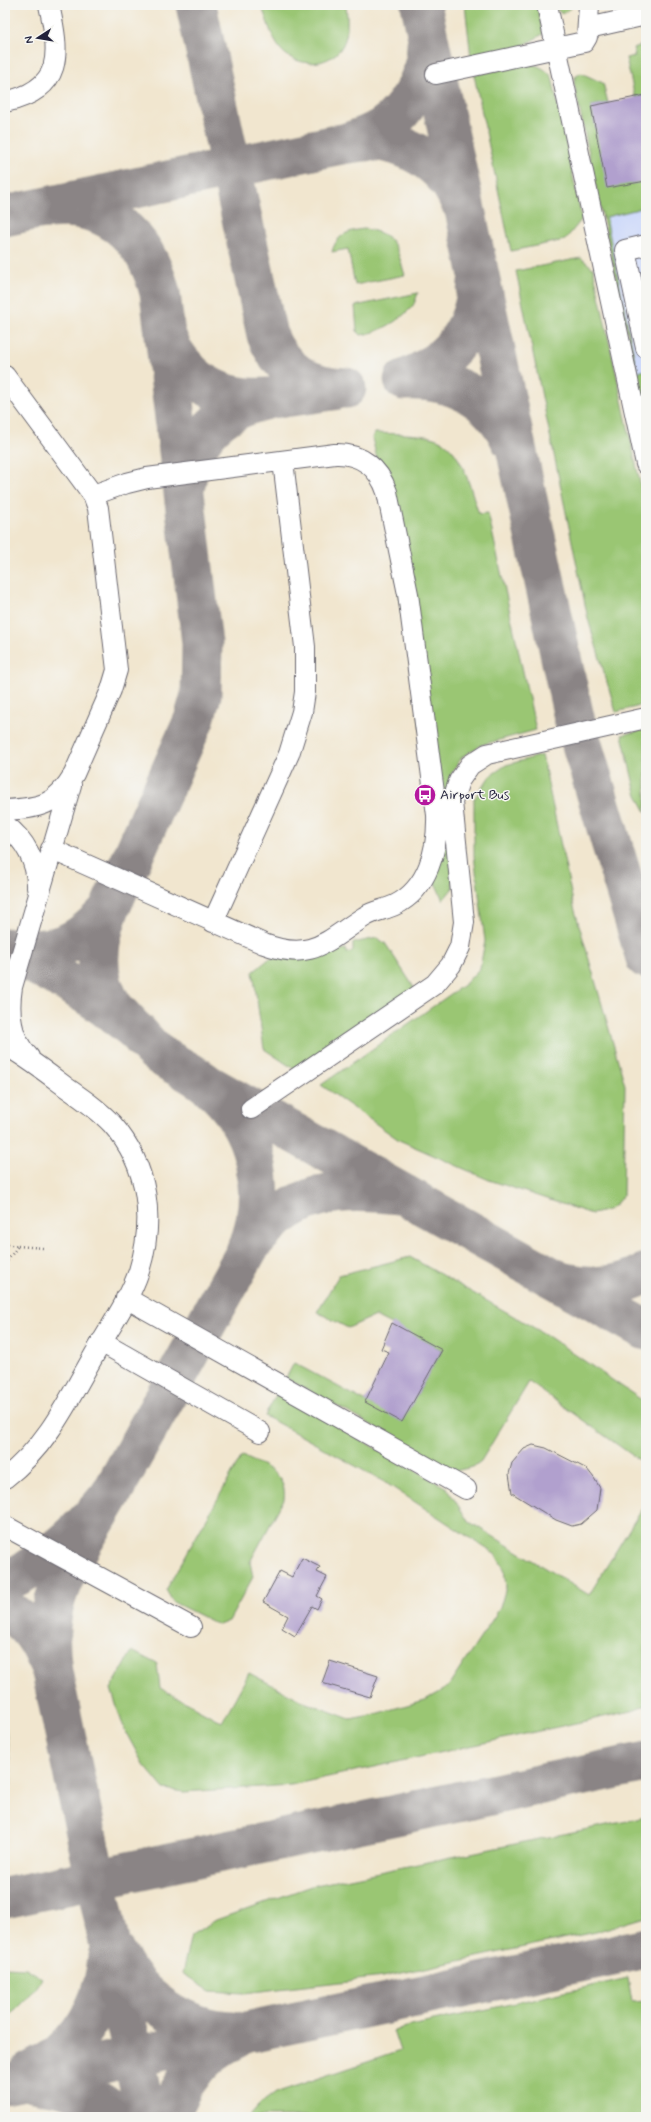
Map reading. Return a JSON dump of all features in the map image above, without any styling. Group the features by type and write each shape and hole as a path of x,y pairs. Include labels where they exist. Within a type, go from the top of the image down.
{"lane":[{"path":"5,102 29,95 45,82 51,73 55,63 57,45 49,5"},
{"path":"547,5 641,421 646,464"},
{"path":"436,74 584,42 587,34 589,5"},
{"path":"587,34 593,27 646,15"},
{"path":"646,245 625,250 646,348"},
{"path":"5,376 93,495 98,508 116,670 111,690 74,774 36,900 10,979 11,1023 18,1043 38,1065"},
{"path":"51,849 274,948 298,952 315,948 368,914 392,907 404,900 412,892 427,871 436,842 437,815 408,594 384,483 369,464 351,455 335,454 147,478 127,483 93,495"},
{"path":"213,922 289,754 304,699 305,647 283,461"},
{"path":"251,1109 435,984 451,965 460,947 464,922 452,802 459,780 470,765 487,754 646,718"},
{"path":"5,810 30,809 50,802 66,787 74,774"},
{"path":"5,825 20,840 30,856 36,875 36,900"},
{"path":"5,1045 38,1065 103,1116 122,1136 137,1162 146,1192 148,1222 138,1272 126,1298 47,1436 28,1459 5,1478"},
{"path":"126,1298 466,1488"},
{"path":"101,1342 260,1432"},
{"path":"6,1526 191,1628"}],"path":[{"path":"5,1244 43,1248"},
{"path":"5,1264 18,1246"}],"shaded area":[{"path":"646,199 646,271 643,272 646,287 646,370 638,372 604,208"}],"green space":[{"path":"261,5 346,5 347,28 342,46 336,54 328,59 318,62 308,63 289,57 281,50 274,40"},
{"path":"465,5 537,5 543,34 519,48 471,58"},
{"path":"556,5 574,5 563,14 557,10"},
{"path":"646,44 646,96 635,97 626,58 635,56 633,48"},
{"path":"525,64 540,67 547,71 552,77 582,219 565,240 511,251 474,75"},
{"path":"581,73 603,83 608,103 591,106 646,181 646,207 606,217 637,372 646,370 646,398 640,392 574,83 575,77"},
{"path":"365,229 383,234 394,244 405,275 355,285 348,249 332,252 337,241 344,234"},
{"path":"581,258 593,268 646,510 646,702 636,707 616,712 588,619 516,271"},
{"path":"418,293 412,306 406,313 394,322 368,334 361,335 357,331 355,306"},
{"path":"375,433 428,436 444,443 459,459 479,514 488,513 536,730 481,745 462,757 450,776 453,888 443,900 431,874 440,849 378,463 372,438"},
{"path":"646,729 646,812 636,793 622,735"},
{"path":"542,755 574,907 625,1085 623,1195 617,1203 610,1208 603,1212 592,1214 489,1180 399,1140 321,1085 465,984 480,968 485,941 474,856 474,799 490,776 506,765"},
{"path":"377,938 385,943 415,989 297,1071 264,1049 253,972 270,958 283,958 346,949 347,953 353,951 353,943"},
{"path":"410,1257 545,1334 646,1403 646,1486 639,1460 529,1382 481,1461 473,1467 455,1471 286,1378 294,1363 402,1421 442,1350 375,1316 348,1328 317,1312 339,1275"},
{"path":"277,1393 447,1488 468,1521 589,1595 646,1502 646,1706 631,1711 291,1785 184,1792 164,1789 143,1764 124,1729 111,1689 132,1651 157,1664 160,1688 222,1722 249,1673 305,1702 350,1719 371,1715 425,1700 448,1687 500,1608 506,1587 504,1569 496,1555 386,1483 265,1416"},
{"path":"242,1456 272,1471 277,1476 282,1483 284,1499 250,1562 253,1577 229,1621 219,1625 173,1602 166,1590"},
{"path":"5,1724 12,1780 5,1807"},
{"path":"646,1817 646,1917 595,1932 383,1977 244,1993 210,1991 182,1973 191,1935 216,1920 311,1886"},
{"path":"5,1967 26,1968 42,1978 21,2005 5,2018"},
{"path":"628,1978 632,2002 646,2001 646,2117 248,2117 261,2103 275,2093 400,2051 393,2030"}],"building":[{"path":"646,95 646,181 607,188 591,106"},
{"path":"392,1323 442,1350 402,1422 365,1402 389,1352 381,1349"},
{"path":"533,1445 546,1448 587,1469 594,1478 600,1488 597,1510 581,1524 572,1526 556,1520 512,1493 509,1474 512,1463 524,1449"},
{"path":"302,1558 320,1567 317,1572 327,1577 317,1596 322,1599 317,1609 312,1606 295,1636 282,1628 288,1616 263,1602 280,1571 292,1577"},
{"path":"330,1661 378,1676 370,1697 322,1683"}],"taxiway":[{"path":"196,5 267,335 280,358 298,375 320,384 346,388"},
{"path":"421,5 574,718 646,958"},
{"path":"347,143 365,137 382,128 392,121 400,112 415,91 420,80 424,68 427,44"},
{"path":"5,216 333,146 365,141 380,141 394,144 422,156 434,165 444,176 460,201"},
{"path":"39,209 72,207 94,212 108,218 132,237 141,249 155,277 160,293 202,643 201,695 194,720 109,910 102,934 99,960 102,985 114,1008 135,1031"},
{"path":"478,282 476,300 472,315 457,343 434,364 420,373 404,380 437,382 453,386 467,393 480,401 492,412 503,425 511,440"},
{"path":"166,335 172,349 187,369 202,383 219,392 237,397 275,398 334,390"},
{"path":"185,485 195,452 202,439 212,428 223,418 236,410 268,399"},
{"path":"5,948 37,950 63,945 86,932 109,910"},
{"path":"5,949 88,995 123,1020 157,1053 202,1080 225,1101 238,1119 248,1139 255,1160 258,1181 258,1203 255,1225 249,1247"},
{"path":"208,1085 646,1330"},
{"path":"5,1582 36,1565 62,1545 87,1522 110,1496 249,1247 266,1228 283,1213 300,1203 318,1196 358,1192 405,1195"},
{"path":"566,1283 587,1286 607,1286 627,1282 646,1273"},
{"path":"110,1496 77,1551 57,1594 51,1616 50,1648 52,1672 146,2117"},
{"path":"5,1609 21,1620 33,1634 43,1649 50,1667"},
{"path":"5,1898 646,1762"},
{"path":"5,2084 646,1948"},
{"path":"116,1954 125,1970 137,1984 164,2009 197,2025 233,2031"},
{"path":"29,2073 50,2062 61,2054 88,2022 103,1984 108,1956"},
{"path":"168,2117 179,2093 194,2070 203,2060 225,2044 237,2038"},
{"path":"33,2082 45,2083 79,2092 110,2109 119,2117"}],"place":[{"name":"Airport Bus","path":"425,795"}]}
